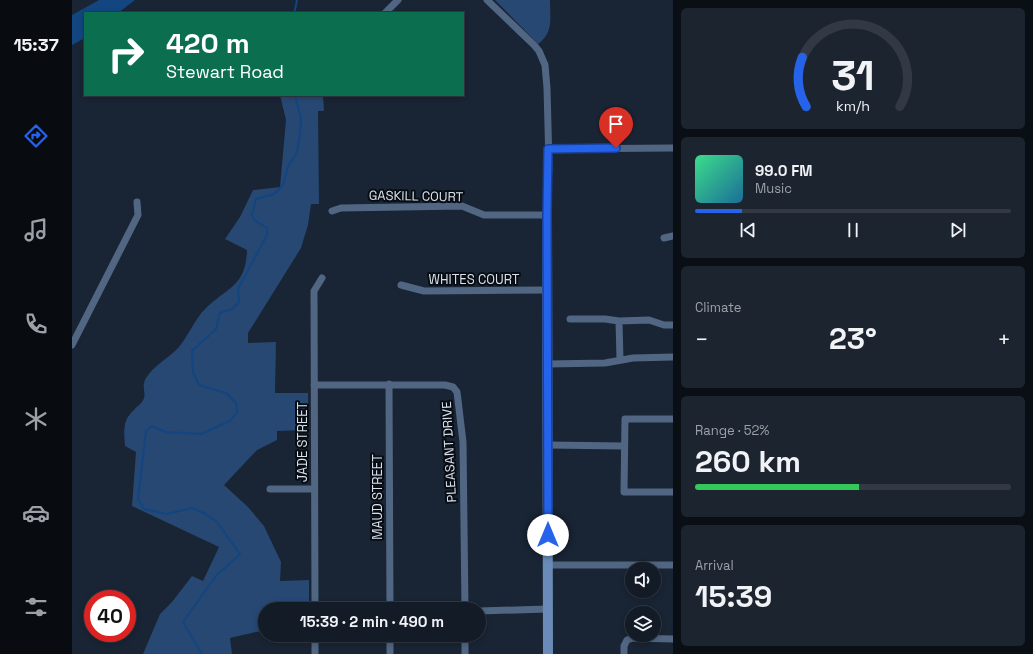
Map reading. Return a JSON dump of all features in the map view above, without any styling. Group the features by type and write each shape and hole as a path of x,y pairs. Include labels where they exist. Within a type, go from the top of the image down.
{"street":[{"path":"386,12 398,0"},
{"path":"487,0 534,44 545,65 548,149 548,654"},
{"path":"548,149 673,148"},
{"path":"72,345 138,214 137,202"},
{"name":"GASKILL COURT","path":"332,211 341,208 462,206 484,215 547,215"},
{"path":"664,238 673,236"},
{"name":"JADE STREET","path":"315,602 314,291 322,278"},
{"name":"WHITES COURT","path":"401,285 424,291 548,290"},
{"path":"570,319 604,319 619,321 649,320 664,325 673,325"},
{"path":"619,321 620,360"},
{"path":"548,364 605,363 633,358 673,357"},
{"name":"MAUD STREET","path":"389,384 390,602"},
{"name":"PLEASANT DRIVE","path":"314,385 444,385 453,387 457,392 463,442 464,602"},
{"path":"673,420 625,419 624,446 624,492 673,492"},
{"path":"548,445 624,446"},
{"path":"270,489 314,489"},
{"path":"548,564 673,565"},
{"path":"486,611 548,609"},
{"path":"624,654 624,646 627,640 633,638 673,639"},
{"path":"315,642 315,654"},
{"path":"390,642 390,654"},
{"path":"465,642 465,654"}],"shaded area":[{"path":"99,0 135,0 119,12 84,12 84,39 72,45 72,15"},
{"path":"495,0 550,0 550,24 547,35 538,44"},
{"path":"280,96 323,96 324,111 318,111 319,204 311,204 308,225 301,248 248,333 248,343 276,342 275,393 308,393 308,430 277,431 277,440 257,450 224,485 248,507 264,526 281,562 280,581 309,580 309,602 258,602 258,632 230,638 232,654 143,654 160,614 172,602 192,576 203,581 219,547 132,506 136,452 125,446 124,431 127,418 143,400 144,384 149,373 179,347 201,313 234,285 243,272 247,250 225,239 240,217 253,190 280,187 286,120"}],"waterway":[{"path":"294,12 297,0"},
{"path":"202,654 183,622 216,576 240,554 217,522 204,513 192,508 167,514 144,509 138,499 146,431 152,426 165,432 201,434 230,421 237,412 236,403 226,393 199,385 193,372 192,351 216,329 220,313 232,309 239,302 238,289 267,235 267,228 254,220 252,214 256,199 274,194 283,185 288,167 297,152 301,119 295,96"}],"route":[{"path":"548,535 548,149 616,148"}]}
